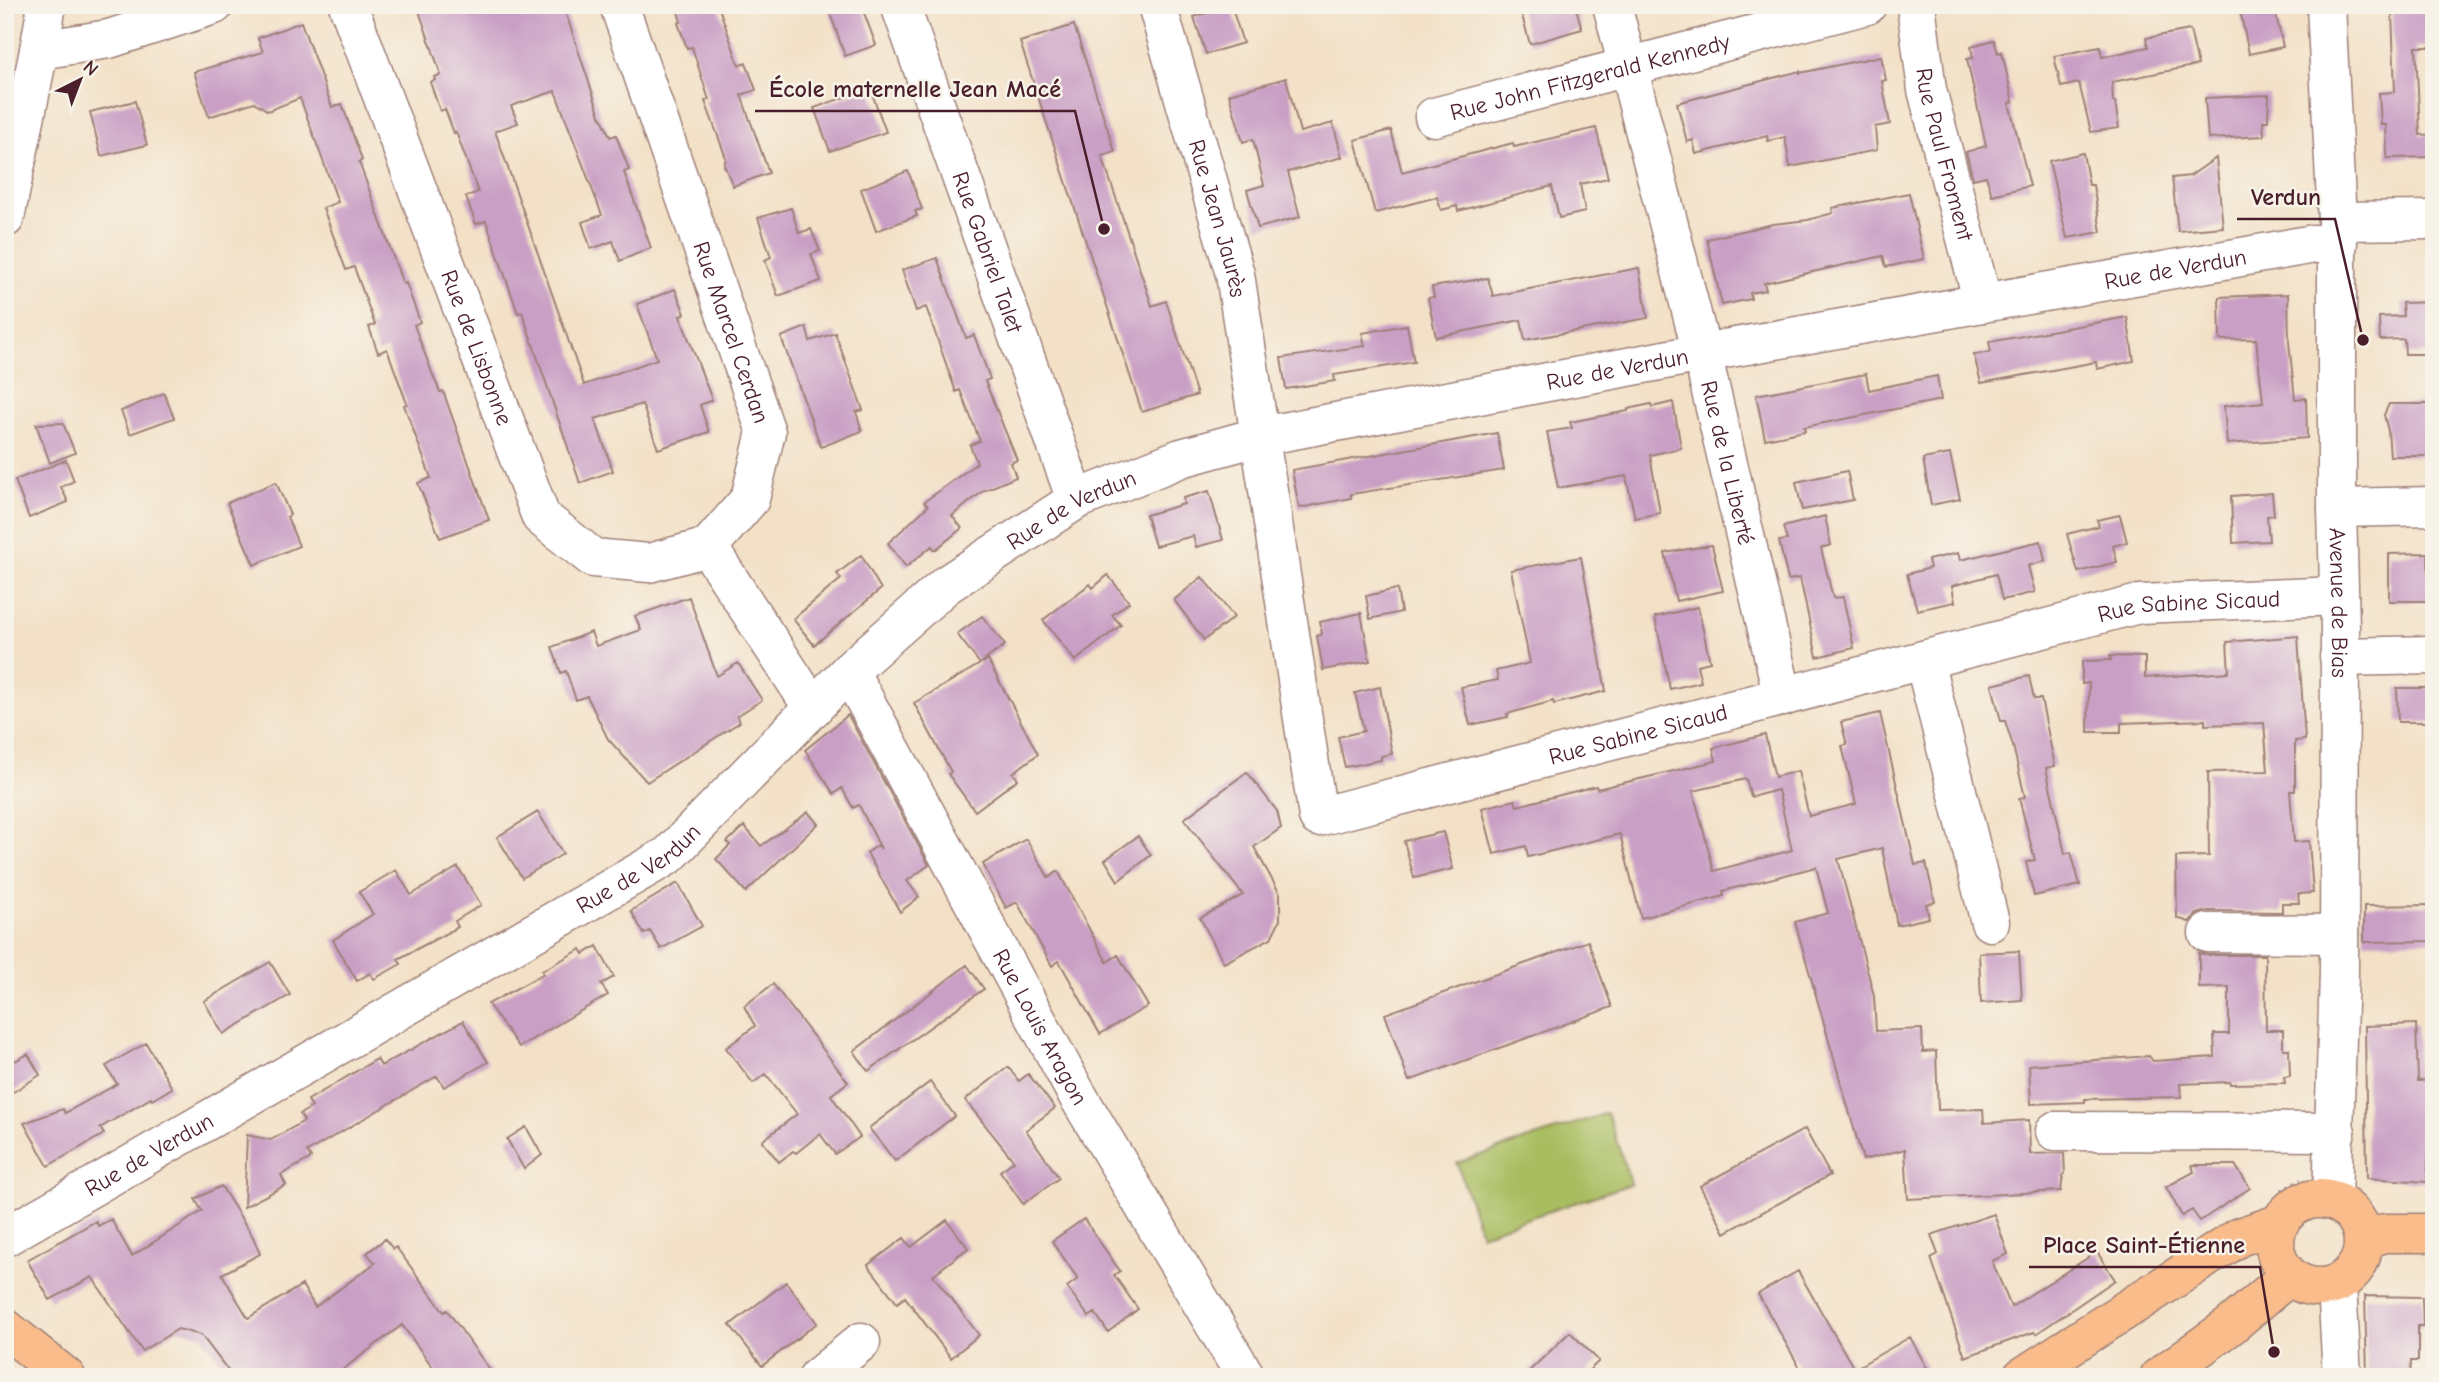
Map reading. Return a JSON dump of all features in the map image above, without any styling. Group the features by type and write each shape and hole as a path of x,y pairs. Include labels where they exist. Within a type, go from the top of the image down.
{"main road":[{"path":"2022,1377 2239,1237 2270,1226 2295,1205 2333,1188 2360,1226 2363,1253 2357,1266 2337,1284 2312,1287 2289,1276 2280,1265 2275,1252 2275,1237 2270,1226"},
{"path":"2363,1239 2385,1233 2434,1233"},
{"path":"2160,1377 2230,1326 2289,1276"},
{"path":"5,1328 66,1377"}],"street":[{"path":"5,218 47,5"},
{"path":"39,50 109,39 214,5"},
{"name":"Rue de Lisbonne","path":"348,5 541,517 593,558 649,563 708,547"},
{"name":"Rue Marcel Cerdan","path":"619,5 766,432 750,499 708,547"},
{"name":"Rue Gabriel Talet","path":"900,5 1076,500"},
{"name":"Rue Jean Jaurès","path":"1157,5 1235,274 1261,436"},
{"name":"Rue de la Liberté","path":"1612,5 1702,353 1783,696"},
{"name":"Rue John Fitzgerald Kennedy","path":"1434,117 1867,5"},
{"name":"Rue Paul Froment","path":"1916,5 1927,90 1983,303"},
{"name":"Avenue de Bias","path":"2326,5 2338,233 2339,934 2333,1188"},
{"name":"Rue de Verdun","path":"5,1237 669,855 849,671 946,585 1076,500 1181,458 1261,436 1702,353 2314,244 2338,233 2434,220"},
{"name":"Rue Sabine Sicaud","path":"1261,436 1318,817 2138,604 2339,596"},
{"path":"2337,508 2434,506"},
{"path":"708,547 813,708"},
{"path":"2339,657 2434,655"},
{"path":"1924,660 1990,922"},
{"name":"Rue Louis Aragon","path":"849,671 1075,1091 1246,1377"},
{"path":"2208,933 2339,934"},
{"path":"2055,1131 2336,1132"},
{"path":"2337,1284 2342,1377"},
{"path":"818,1377 861,1342"}],"path":[{"path":"2270,1226 2267,1210 2278,1194 2294,1182 2313,1175 2333,1188"}],"shaded area":[{"path":"5,5 19,5 5,95"}],"green space":[{"path":"1607,1113 1631,1184 1481,1234 1457,1163"}],"building":[{"path":"417,5 563,5 601,118 610,137 616,135 629,170 624,172 651,248 620,261 613,241 591,249 582,222 602,215 555,91 511,106 518,123 495,131 584,385 657,359 637,304 675,289 685,314 680,316 712,400 700,405 709,432 658,449 642,404 595,419 613,471 580,483 522,312 518,313 486,221 476,224 466,197 478,192 456,132 454,133 445,109 440,111 430,82 441,75"},
{"path":"676,5 718,5 739,65 746,63 756,90 741,95 769,173 733,186 724,165 726,158 705,101 709,100 692,47 687,48 678,23 681,22"},
{"path":"843,5 861,5 876,45 845,56 829,10"},
{"path":"1208,5 1231,5 1243,43 1206,54 1194,17 1210,12"},
{"path":"1519,5 1575,5 1582,29 1530,44"},
{"path":"2274,5 2283,47 2249,54 2240,10"},
{"path":"2434,10 2434,47 2416,47 2420,135 2434,134 2434,157 2387,158 2386,125 2381,125 2379,93 2395,92 2392,11"},
{"path":"301,22 332,107 342,104 362,160 359,162 403,284 406,283 420,322 414,325 440,392 443,391 489,520 440,538 418,483 431,478 404,405 407,404 387,349 378,353 369,327 375,325 354,267 346,270 323,208 338,202 300,98 268,111 254,102 209,117 194,72 263,52 258,38"},
{"path":"1074,25 1115,152 1102,156 1152,306 1166,301 1197,395 1142,412 1020,42"},
{"path":"2190,30 2198,65 2112,82 2119,128 2091,132 2079,83 2061,87 2054,56 2100,47 2102,57 2148,47 2146,38"},
{"path":"1994,40 1998,53 2002,52 2013,102 2009,103 2030,186 1992,195 1986,176 1973,179 1966,152 1986,146 1967,59 1973,58 1971,46"},
{"path":"1881,56 1886,80 1882,81 1890,124 1875,127 1877,150 1790,167 1785,137 1768,141 1767,136 1696,154 1693,140 1687,142 1677,103 1800,71"},
{"path":"1286,78 1300,132 1333,123 1342,157 1288,172 1300,217 1258,228 1247,190 1264,185 1253,139 1243,142 1229,94"},
{"path":"870,88 886,132 830,151 814,108"},
{"path":"2269,95 2268,121 2263,121 2264,136 2208,139 2205,98"},
{"path":"135,101 147,145 101,156 90,112"},
{"path":"1596,128 1608,178 1580,184 1585,212 1559,218 1552,186 1458,211 1457,206 1441,210 1437,197 1375,213 1355,140 1391,130 1402,172 1513,143 1514,147"},
{"path":"2083,153 2089,185 2093,185 2101,232 2067,238 2049,161"},
{"path":"2216,158 2223,227 2178,231 2172,178 2190,176"},
{"path":"908,171 922,209 915,211 917,216 876,231 861,189"},
{"path":"1909,193 1924,259 1886,267 1883,256 1764,283 1766,290 1750,293 1751,299 1722,305 1707,239 1773,224 1808,220 1833,213 1832,208"},
{"path":"791,208 799,233 811,229 820,251 811,254 821,281 778,296 765,260 771,257 758,218"},
{"path":"937,258 966,338 974,335 990,379 985,381 1017,460 1011,463 1016,477 983,491 952,516 962,528 935,550 932,546 906,567 888,543 928,506 924,502 977,463 970,445 980,441 960,390 956,392 926,307 916,311 902,270"},
{"path":"1639,268 1648,318 1525,340 1521,320 1436,337 1428,298 1434,297 1432,287 1488,278 1493,296"},
{"path":"2288,294 2289,342 2295,399 2306,398 2307,438 2227,444 2224,406 2263,402 2256,339 2220,340 2219,297"},
{"path":"2434,302 2434,354 2405,354 2404,339 2380,340 2379,317 2403,316 2402,303"},
{"path":"2127,317 2134,361 2097,369 2096,362 1981,383 1974,355 1991,352 1989,342"},
{"path":"1407,325 1414,362 1334,375 1335,381 1286,389 1281,358 1365,346 1362,333"},
{"path":"806,327 810,341 835,333 863,410 856,412 862,431 821,447 781,337"},
{"path":"1866,374 1869,390 1937,376 1941,400 1804,427 1805,431 1765,439 1756,395"},
{"path":"164,393 174,418 130,434 121,411"},
{"path":"1673,402 1681,448 1650,455 1660,513 1635,518 1626,476 1558,488 1547,432 1572,428 1570,422 1651,404 1652,407"},
{"path":"2389,404 2434,404 2434,456 2390,456 2384,415"},
{"path":"63,423 75,453 50,463 36,424"},
{"path":"1497,433 1504,470 1351,494 1351,498 1299,508 1292,470"},
{"path":"1950,454 1960,499 1931,505 1923,459"},
{"path":"66,460 74,481 61,487 68,502 29,518 15,480"},
{"path":"1847,471 1853,500 1802,510 1796,482"},
{"path":"276,482 299,546 254,565 227,503"},
{"path":"1209,491 1223,540 1196,547 1193,536 1155,546 1146,515 1184,504 1183,498"},
{"path":"2272,493 2274,515 2267,516 2269,541 2233,543 2231,496"},
{"path":"2120,515 2127,542 2113,546 2117,562 2078,572 2067,534 2099,526 2097,520"},
{"path":"1825,516 1831,545 1821,548 1833,598 1843,597 1854,648 1817,657 1800,578 1788,580 1779,541 1787,540 1783,527"},
{"path":"2041,541 2045,561 2028,566 2035,592 2002,600 1996,574 1952,586 1955,602 1917,610 1907,574 1930,568 1928,560 1958,553 1960,560"},
{"path":"1712,545 1723,591 1676,601 1665,553"},
{"path":"2428,553 2429,601 2389,601 2389,554"},
{"path":"861,555 881,589 814,645 793,619 841,579 837,574"},
{"path":"1581,557 1606,691 1554,704 1553,701 1507,714 1508,717 1470,725 1461,687 1498,680 1496,671 1530,663 1511,570"},
{"path":"1108,575 1129,602 1112,615 1121,625 1075,661 1043,620 1090,584 1093,588"},
{"path":"1202,577 1234,617 1204,640 1174,600"},
{"path":"1397,589 1401,612 1370,619 1366,596"},
{"path":"689,597 717,676 738,663 762,700 737,716 740,722 647,782 608,739 587,696 576,700 566,671 561,673 552,647 591,632 596,646 641,630 635,616"},
{"path":"1698,607 1710,662 1697,665 1701,682 1670,689 1655,617"},
{"path":"1361,613 1370,661 1323,670 1317,636 1322,634 1320,622"},
{"path":"982,616 1005,645 981,663 988,660 1038,754 1013,773 1018,779 975,811 948,774 951,772 914,703 980,664 957,634"},
{"path":"2298,636 2305,740 2295,741 2295,791 2290,791 2294,842 2309,841 2313,893 2298,894 2299,903 2282,903 2282,912 2208,911 2197,914 2189,922 2177,918 2176,857 2209,856 2208,772 2268,771 2264,723 2205,725 2205,720 2121,723 2121,732 2088,732 2089,683 2082,684 2082,661 2111,660 2110,656 2145,657 2145,678 2229,672 2227,642"},
{"path":"2029,676 2034,699 2041,699 2055,766 2046,768 2065,854 2071,852 2080,885 2034,896 2026,862 2035,860 2019,798 2025,797 2013,746 2005,721 2001,721 1992,685"},
{"path":"1380,687 1392,754 1381,756 1381,760 1345,767 1338,737 1364,731 1355,693"},
{"path":"2397,688 2434,688 2434,722 2398,722"},
{"path":"1880,713 1915,865 1926,863 1935,902 1926,904 1929,918 1897,925 1882,848 1838,859 1874,996 1876,1031 1922,1029 1923,1052 1936,1051 1938,1110 1983,1109 1984,1123 2029,1120 2030,1154 2064,1153 2065,1174 2061,1191 1908,1199 1905,1149 1863,1160 1795,922 1828,913 1816,867 1723,891 1724,896 1641,918 1620,834 1528,857 1526,846 1494,854 1482,808 1515,800 1517,806 1716,761 1713,748 1765,735 1775,777 1798,771 1809,816 1856,804 1842,746 1847,745 1841,722","holes":["1746,779 1751,797 1778,790 1792,850 1714,871 1693,791"]},
{"path":"848,715 929,865 907,881 919,897 900,912 867,853 878,845 881,849 859,805 853,808 842,788 834,794 805,750"},
{"path":"1247,772 1277,811 1281,828 1254,847 1280,894 1280,920 1271,938 1224,963 1200,918 1243,895 1184,819"},
{"path":"538,812 563,854 522,878 497,837"},
{"path":"808,812 818,824 746,892 716,859 730,845 727,842 744,826 761,846"},
{"path":"1443,832 1453,869 1414,878 1404,841"},
{"path":"1138,836 1151,855 1118,881 1105,860"},
{"path":"1026,839 1049,878 1058,871 1107,962 1118,955 1148,1006 1100,1034 1059,961 1052,966 1017,902 1006,908 983,864"},
{"path":"458,867 481,905 455,921 458,927 398,959 401,964 374,979 370,973 357,981 333,940 373,914 359,892 396,870 411,895"},
{"path":"678,883 702,926 661,949 650,931 644,934 631,911"},
{"path":"2434,905 2434,934 2431,941 2364,942 2364,906"},
{"path":"1588,941 1612,1007 1409,1081 1385,1014"},
{"path":"597,946 614,977 601,984 608,995 519,1047 488,1004 543,974 542,971 581,949 584,954"},
{"path":"2019,951 2022,1000 1981,1003 1979,953"},
{"path":"2199,953 2265,955 2266,1030 2283,1030 2283,1049 2289,1049 2290,1076 2284,1077 2285,1083 2180,1084 2181,1097 2085,1099 2085,1102 2031,1104 2029,1065 2149,1056 2153,1061 2215,1057 2214,1034 2229,1034 2229,987 2199,988"},
{"path":"270,962 290,995 223,1034 204,1001"},
{"path":"967,965 984,989 868,1071 854,1051"},
{"path":"773,984 848,1082 831,1095 860,1137 835,1154 820,1134 796,1153 793,1151 779,1162 762,1141 797,1114 766,1074 753,1083 726,1048 755,1026 744,1006"},
{"path":"463,1021 488,1062 444,1087 437,1076 307,1152 311,1158 281,1175 286,1185 244,1207 247,1135 271,1140 304,1121 300,1114 312,1107 308,1100 377,1059 381,1066"},
{"path":"2416,1024 2418,1081 2434,1080 2434,1142 2429,1142 2427,1182 2367,1178 2365,1026"},
{"path":"146,1043 172,1088 100,1128 104,1134 48,1166 24,1123 63,1109 65,1113 117,1084 106,1066"},
{"path":"28,1054 40,1075 5,1097 5,1066"},
{"path":"1008,1067 1019,1081 1028,1074 1055,1108 1026,1130 1059,1178 1023,1204 1000,1171 1014,1161 965,1100"},
{"path":"930,1082 955,1116 895,1161 869,1128"},
{"path":"526,1127 542,1155 524,1169 507,1139"},
{"path":"1805,1129 1830,1175 1725,1233 1700,1186"},
{"path":"2192,1165 2235,1165 2250,1188 2200,1221 2192,1210 2182,1216 2166,1187 2194,1172"},
{"path":"221,1186 253,1237 260,1254 222,1274 248,1318 302,1285 315,1307 375,1263 367,1253 385,1239 393,1249 396,1247 444,1312 447,1310 495,1377 440,1377 402,1325 333,1377 233,1377 201,1335 178,1329 142,1351 92,1277 50,1300 27,1260 96,1221 98,1226 111,1219 132,1256 202,1211 195,1199"},
{"path":"1994,1214 2008,1254 1992,1261 2011,1307 2097,1252 2115,1280 2036,1334 2034,1332 1965,1357 1931,1258 1938,1254 1931,1235"},
{"path":"1084,1219 1120,1271 1114,1275 1138,1309 1108,1332 1095,1313 1089,1317 1067,1287 1078,1279 1052,1241"},
{"path":"947,1220 968,1248 933,1275 979,1335 951,1358 905,1297 897,1303 868,1265 904,1238 911,1247"},
{"path":"1798,1271 1854,1369 1910,1337 1932,1377 1805,1377 1758,1294"},
{"path":"786,1282 817,1323 762,1366 730,1325"},
{"path":"2365,1296 2422,1297 2423,1326 2418,1326 2418,1361 2411,1361 2410,1377 2367,1377"},
{"path":"1570,1332 1599,1361 1582,1377 1523,1377"}],"place":[{"name":"École maternelle Jean Macé","path":"1104,229"},
{"name":"Verdun","path":"2363,340"},
{"name":"Place Saint-Étienne","path":"2274,1352"}]}
